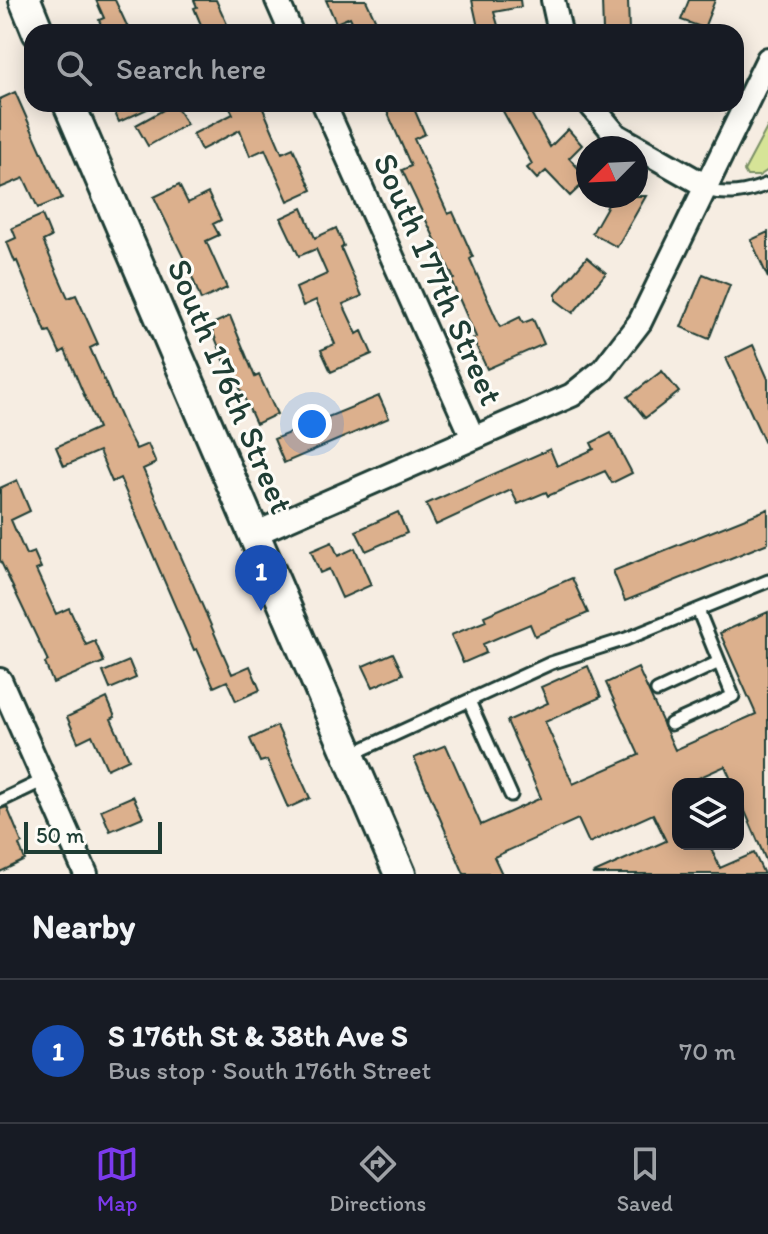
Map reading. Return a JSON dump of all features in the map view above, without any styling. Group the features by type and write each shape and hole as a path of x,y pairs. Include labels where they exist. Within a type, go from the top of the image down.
{"street":[{"path":"25,0 35,24"},
{"path":"277,0 288,24"},
{"path":"553,0 558,24"},
{"path":"744,108 768,59"},
{"name":"South 176th Street","path":"72,112 400,874"},
{"name":"South 177th Street","path":"328,112 473,438"},
{"path":"597,112 616,135 705,188"},
{"path":"252,535 572,395 603,370 640,322 742,112"},
{"path":"0,682 86,874"}],"lane":[{"path":"705,188 724,195 751,191 768,184"},
{"path":"349,755 551,663 626,639 768,581"},
{"path":"671,724 733,696 698,610"},
{"path":"657,691 719,662"},
{"path":"469,701 511,795"},
{"path":"0,801 44,780"}],"green space":[{"path":"768,126 768,170 759,176 747,176 744,171"}],"building":[{"path":"96,0 115,0 126,24 101,24 99,20 104,18"},
{"path":"194,0 216,0 227,24 201,24 194,8 197,7"},
{"path":"326,0 366,0 377,24 353,24 350,17 336,23"},
{"path":"472,0 520,0 521,7 494,12 498,24 477,24"},
{"path":"602,0 628,0 629,24 603,24"},
{"path":"689,0 715,0 706,24 681,20"},
{"path":"15,92 62,198 38,208 24,178 0,188 0,99"},
{"path":"115,112 141,112 119,122"},
{"path":"160,112 179,112 187,124 148,146 136,125"},
{"path":"264,112 282,153 293,148 312,190 288,201 265,149 250,156 240,130 201,150 193,134 233,114"},
{"path":"387,112 415,112 425,134 414,139 448,214 453,212 500,327 520,317 523,323 533,319 544,344 487,369 451,280 454,279 402,170 411,166"},
{"path":"503,112 530,112 550,147 568,129 576,138 576,151 569,158 576,166 576,190 570,196 546,171 537,179 527,168 532,164"},
{"path":"179,185 188,203 208,193 221,220 213,224 219,235 206,241 227,288 201,300 154,197"},
{"path":"302,208 315,238 336,228 344,246 341,248 362,296 343,304 357,334 362,331 372,354 331,372 321,350 335,344 316,300 303,306 296,288 327,274 316,249 299,256 281,218"},
{"path":"606,208 639,208 617,247 592,233"},
{"path":"42,215 51,237 43,241 68,298 76,295 98,344 90,348 126,430 136,449 148,444 156,463 143,469 232,674 250,666 260,690 236,701 227,681 214,687 197,649 194,650 120,478 112,482 99,451 64,466 56,447 98,428 65,350 60,353 50,331 46,332 7,242 16,238 12,228"},
{"path":"768,232 768,278 751,240"},
{"path":"587,257 606,273 573,313 556,300 556,294"},
{"path":"703,274 730,285 709,339 681,327"},
{"path":"230,316 255,377 259,375 277,414 256,424 210,325"},
{"path":"753,345 768,379 768,450 726,358"},
{"path":"662,371 679,392 645,418 628,397"},
{"path":"379,396 389,418 284,463 274,439"},
{"path":"611,433 632,473 612,483 605,471 548,496 546,492 518,504 511,490 436,525 426,504 550,449 557,466 594,449 591,443"},
{"path":"17,480 30,511 11,520 26,555 34,552 41,568 36,570 56,614 69,608 86,645 95,641 104,662 53,683 45,663 48,661 0,560 0,488"},
{"path":"768,509 768,543 625,601 613,571"},
{"path":"398,512 407,533 366,551 356,531"},
{"path":"332,542 338,556 355,548 371,585 342,598 329,569 320,573 311,551"},
{"path":"572,578 588,613 535,636 530,624 483,644 486,653 463,663 451,635 486,621 484,616"},
{"path":"768,612 768,865 744,809 744,778 730,778 725,766 698,778 672,778 672,850 712,850 720,868 754,853 764,874 592,874 666,841 653,814 589,843 578,819 494,857 502,874 464,874 414,758 446,745 481,825 541,798 507,721 548,703 541,687 588,666 601,697 545,722 573,784 639,755 606,683 638,668 675,750 756,714 720,633"},
{"path":"393,653 403,674 373,687 363,666"},
{"path":"129,661 136,678 110,689 103,672"},
{"path":"107,698 115,717 111,719 129,759 107,769 92,735 78,742 67,717"},
{"path":"277,726 310,798 288,808 267,760 260,762 250,739"},
{"path":"133,796 143,817 110,831 101,810"},
{"path":"7,807 22,843 19,845 25,860 0,872 0,809"}],"place":[{"name":"S 176th St & 38th Ave S","path":"261,611"}]}
